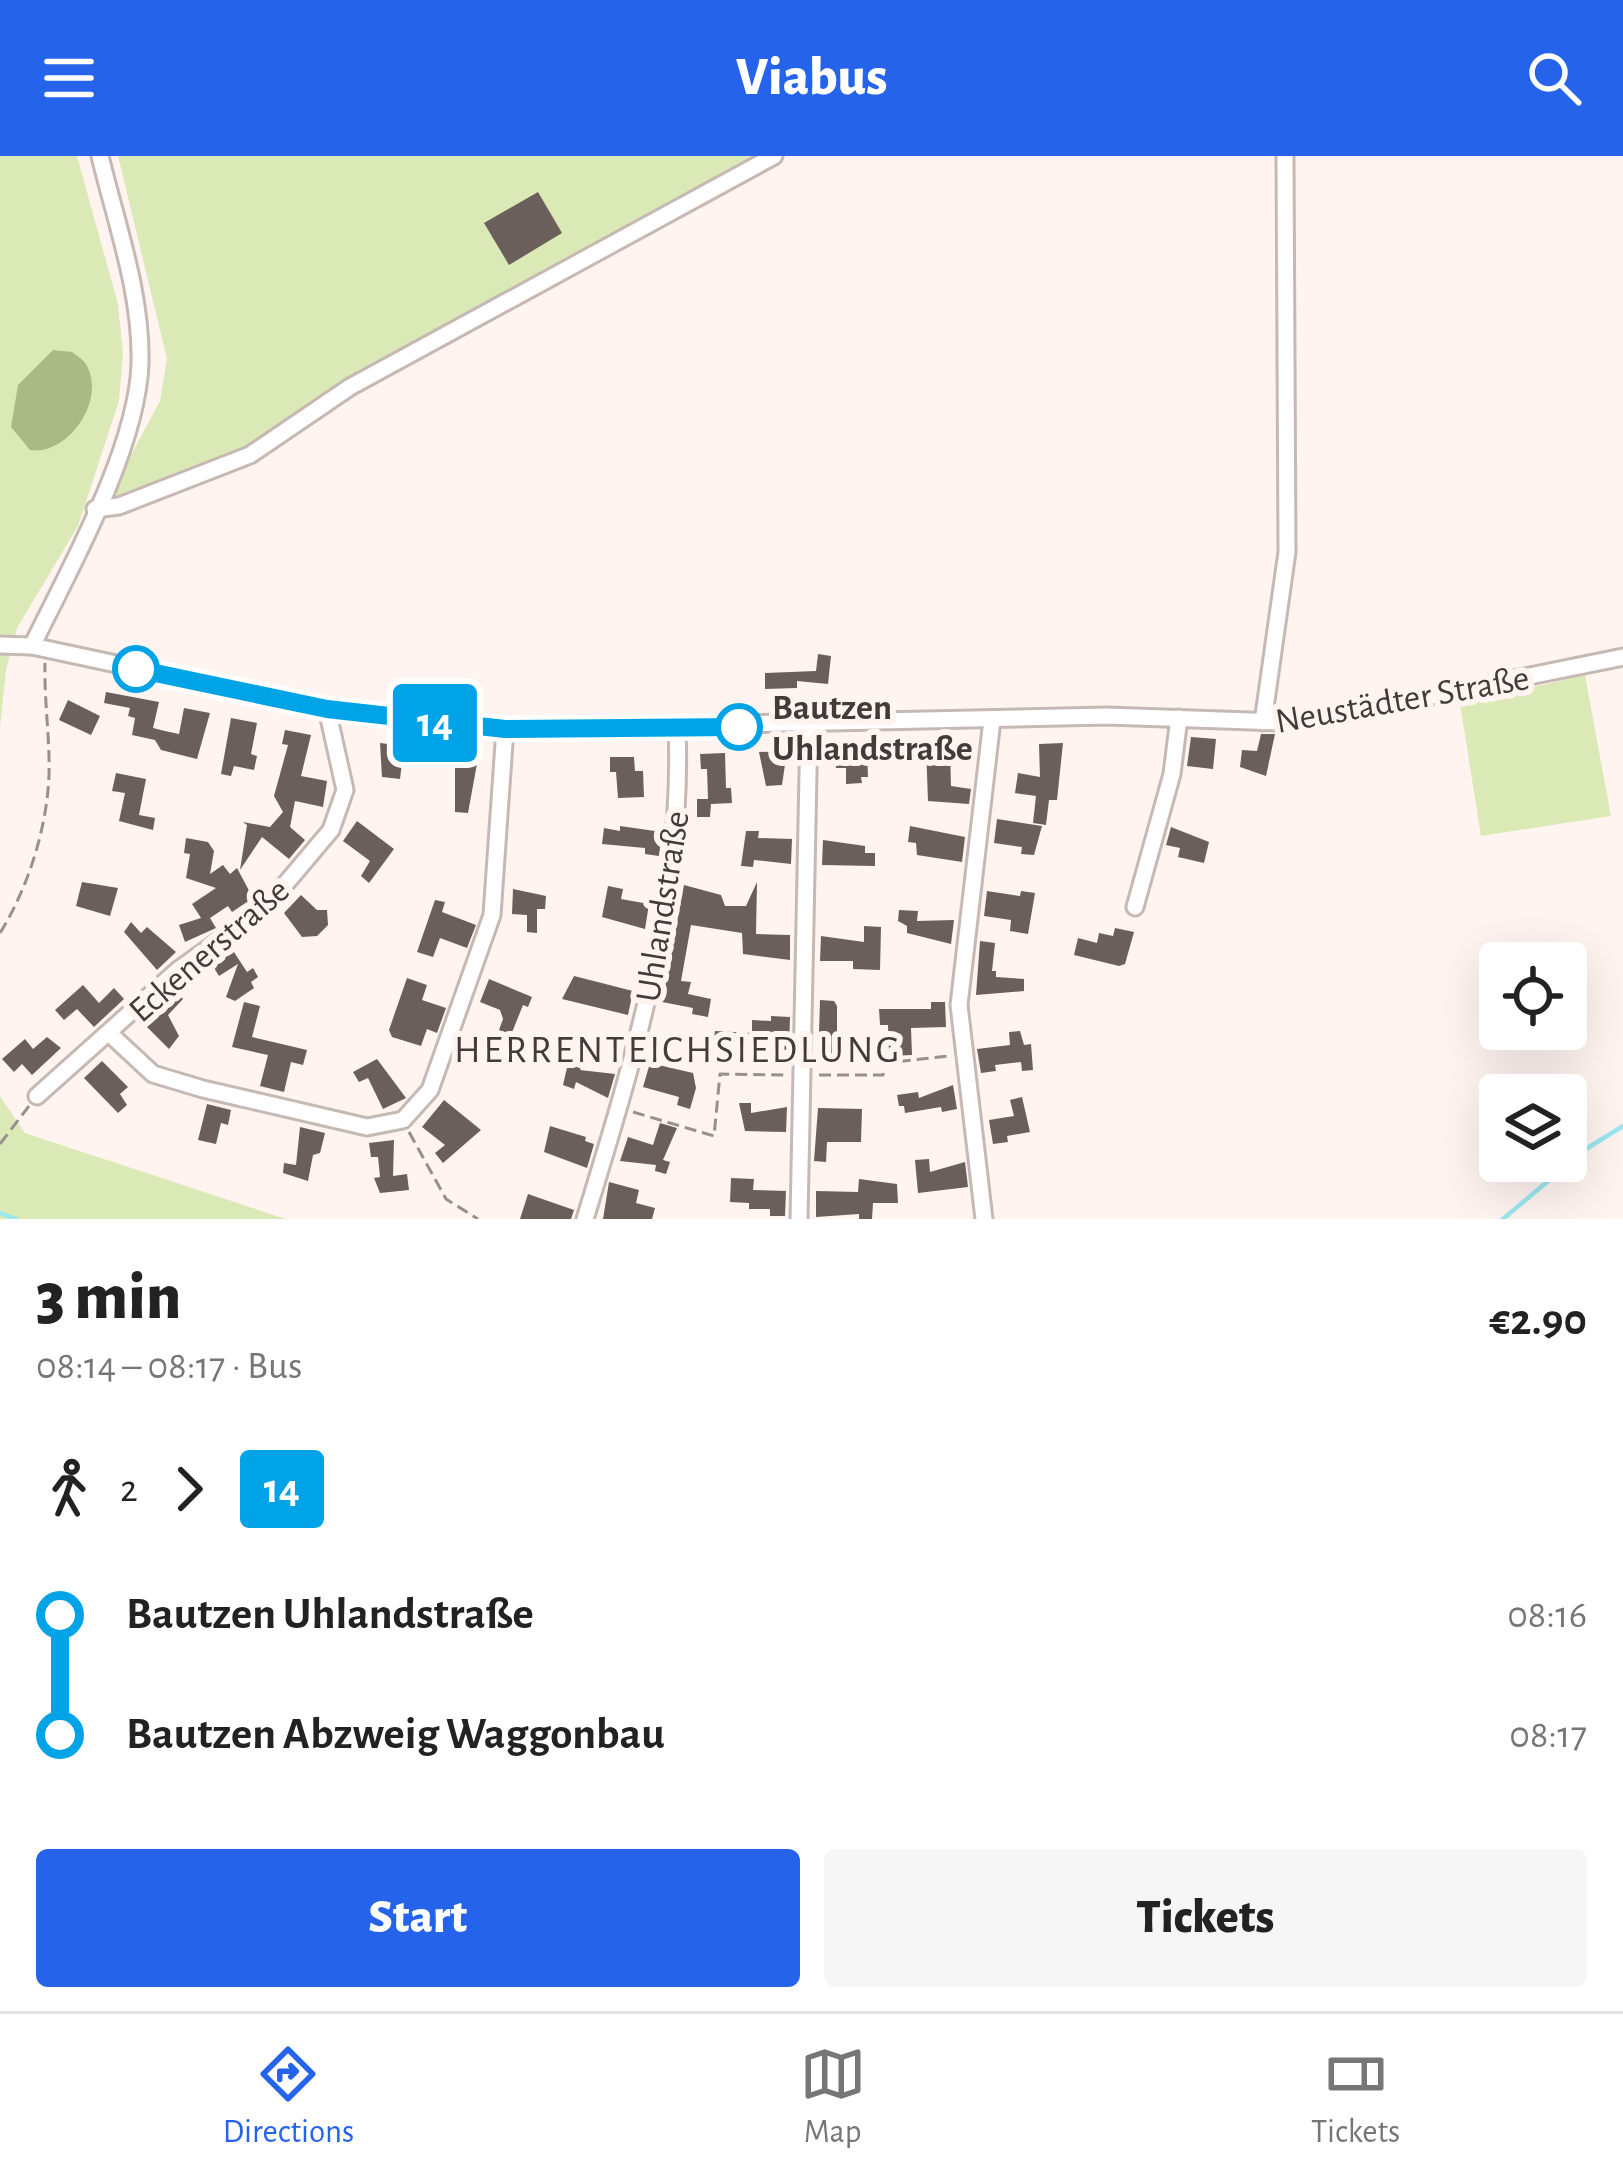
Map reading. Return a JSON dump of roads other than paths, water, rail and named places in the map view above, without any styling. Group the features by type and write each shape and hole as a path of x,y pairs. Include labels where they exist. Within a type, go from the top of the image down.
{"street":[{"path":"39,648 130,431 140,361 136,305 100,156"},
{"path":"95,509 119,506 250,455 350,386 774,156"},
{"path":"1263,722 1287,552 1285,156"},
{"name":"Neustädter Straße","path":"0,645 39,648 327,709 505,729 1179,718 1263,722 1352,712 1623,657"},
{"name":"Eckenerstraße","path":"37,1096 178,970 266,907 331,830 345,790 327,709"},
{"path":"1135,907 1172,774 1179,718"},
{"path":"984,1219 962,1055 962,973 992,720"},
{"path":"799,1219 809,724"},
{"name":"Uhlandstraße","path":"585,1219 647,1004 674,854 677,728"},
{"path":"110,1034 154,1074 203,1089 367,1127 403,1120 430,1090 492,915 505,729"}],"waterway":[{"path":"1503,1219 1586,1149 1623,1126"},
{"path":"0,1213 16,1219"}],"place":[{"name":"Bautzen Uhlandstraße","path":"739,727"}],"district":[{"name":"HERRENTEICHSIEDLUNG","path":"678,1048"}]}
